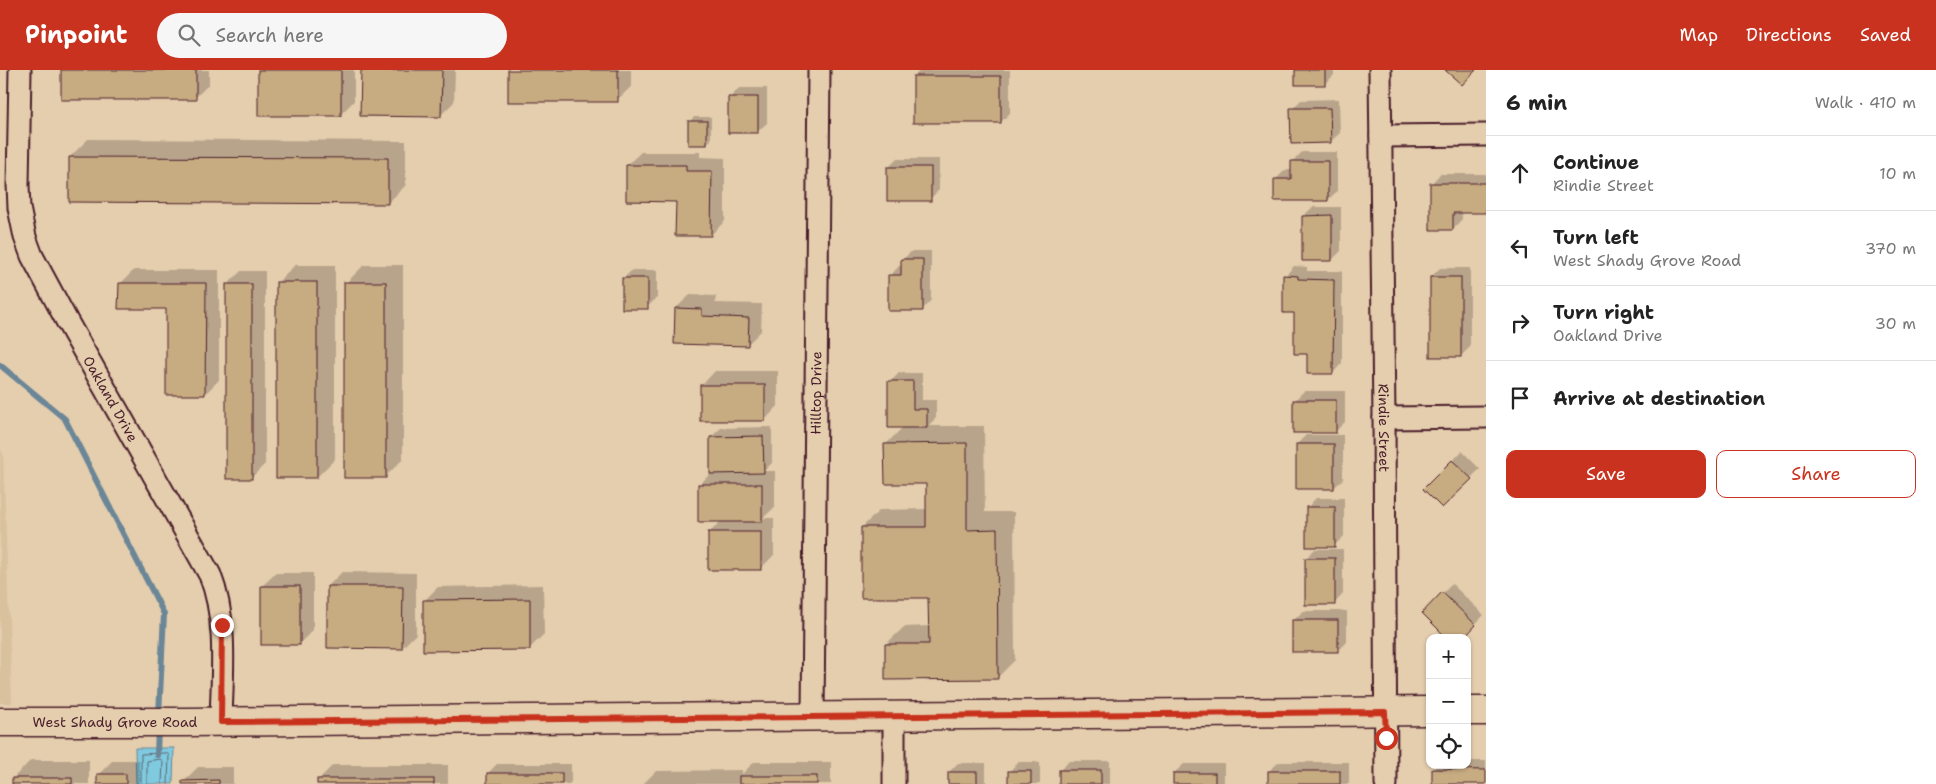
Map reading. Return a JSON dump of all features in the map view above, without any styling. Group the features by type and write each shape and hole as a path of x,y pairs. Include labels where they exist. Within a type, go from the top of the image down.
{"main road":[{"path":"1471,711 1486,710"},
{"name":"West Shady Grove Road","path":"0,722 221,722 813,715 1426,711"}],"street":[{"name":"Oakland Drive","path":"20,70 18,185 19,208 25,237 32,256 68,323 210,575 217,594 222,625 221,722"},
{"name":"Hilltop Drive","path":"813,715 819,70"},
{"name":"Rindie Street","path":"1380,70 1386,784"},
{"path":"1381,136 1486,135"},
{"path":"1384,418 1486,417"},
{"path":"894,715 894,784"}],"shaded area":[{"path":"0,449 3,453 12,703 0,703"}],"water":[{"path":"135,748 174,748 173,784 136,784"}],"building":[{"path":"61,70 196,70 196,100 61,100"},
{"path":"258,70 341,70 341,116 258,116"},
{"path":"361,70 442,70 441,117 360,116"},
{"path":"508,70 618,70 618,102 508,102"},
{"path":"1295,70 1325,70 1325,85 1295,85"},
{"path":"1445,70 1476,70 1462,85"},
{"path":"913,76 1001,76 1001,123 913,123"},
{"path":"728,97 758,97 758,133 728,133"},
{"path":"1290,108 1330,108 1331,143 1291,144"},
{"path":"688,121 707,121 707,145 688,145"},
{"path":"69,157 388,158 388,204 69,202"},
{"path":"1291,161 1328,161 1328,201 1274,201 1274,179 1291,179"},
{"path":"626,165 686,165 686,171 712,171 711,236 675,236 676,202 626,201"},
{"path":"887,167 931,167 931,201 887,201"},
{"path":"1430,183 1486,183 1486,213 1453,213 1453,230 1430,230"},
{"path":"1332,215 1332,261 1302,261 1302,216"},
{"path":"901,259 923,259 923,311 888,311 888,275 901,275"},
{"path":"1283,275 1298,276 1298,279 1334,280 1333,374 1307,374 1307,354 1294,354 1294,313 1283,313"},
{"path":"1430,277 1461,277 1461,357 1430,357"},
{"path":"622,278 648,278 648,309 622,309"},
{"path":"276,282 317,282 317,478 276,478"},
{"path":"344,282 386,282 386,478 344,478"},
{"path":"119,283 206,283 205,395 166,395 166,309 118,309"},
{"path":"226,284 252,284 252,479 226,479"},
{"path":"675,308 702,309 702,316 749,318 748,346 674,344"},
{"path":"888,381 913,381 913,409 927,409 927,428 888,428"},
{"path":"700,385 765,385 765,421 700,421"},
{"path":"1293,400 1336,400 1336,433 1293,433"},
{"path":"763,436 764,473 710,474 710,437"},
{"path":"967,443 967,530 997,529 998,679 885,680 885,644 929,644 928,598 861,598 861,527 926,527 926,484 885,484 884,444"},
{"path":"1296,444 1334,444 1334,489 1296,489"},
{"path":"1452,460 1472,479 1442,508 1423,489"},
{"path":"698,484 762,484 762,522 698,522"},
{"path":"1306,507 1335,507 1335,547 1306,547"},
{"path":"708,532 761,532 761,570 708,570"},
{"path":"1305,558 1335,558 1335,605 1305,605"},
{"path":"261,586 300,586 300,645 261,645"},
{"path":"327,586 403,586 402,649 327,648"},
{"path":"1442,592 1476,625 1468,634 1443,634 1422,613"},
{"path":"530,599 530,650 423,651 423,600"},
{"path":"1292,620 1338,620 1338,652 1292,652"},
{"path":"1432,769 1486,770 1486,784 1432,784"},
{"path":"1059,770 1101,770 1101,784 1059,784"},
{"path":"1008,771 1031,771 1031,784 1008,784"},
{"path":"1268,771 1340,771 1340,784 1268,784"},
{"path":"948,772 977,772 977,784 948,784"},
{"path":"487,773 562,773 562,784 487,784"},
{"path":"1173,773 1215,773 1215,784 1173,784"},
{"path":"97,774 126,774 126,784 97,784"},
{"path":"739,776 817,776 817,784 739,784"},
{"path":"12,778 72,778 72,784 12,784"},
{"path":"317,779 434,779 434,784 317,784"},
{"path":"219,780 219,784 182,784 182,781"}],"waterway":[{"path":"0,365 65,419 164,614 159,715"},
{"path":"157,755 158,727"}],"route":[{"path":"222,625 221,722 813,715 1385,712 1386,738"}]}
